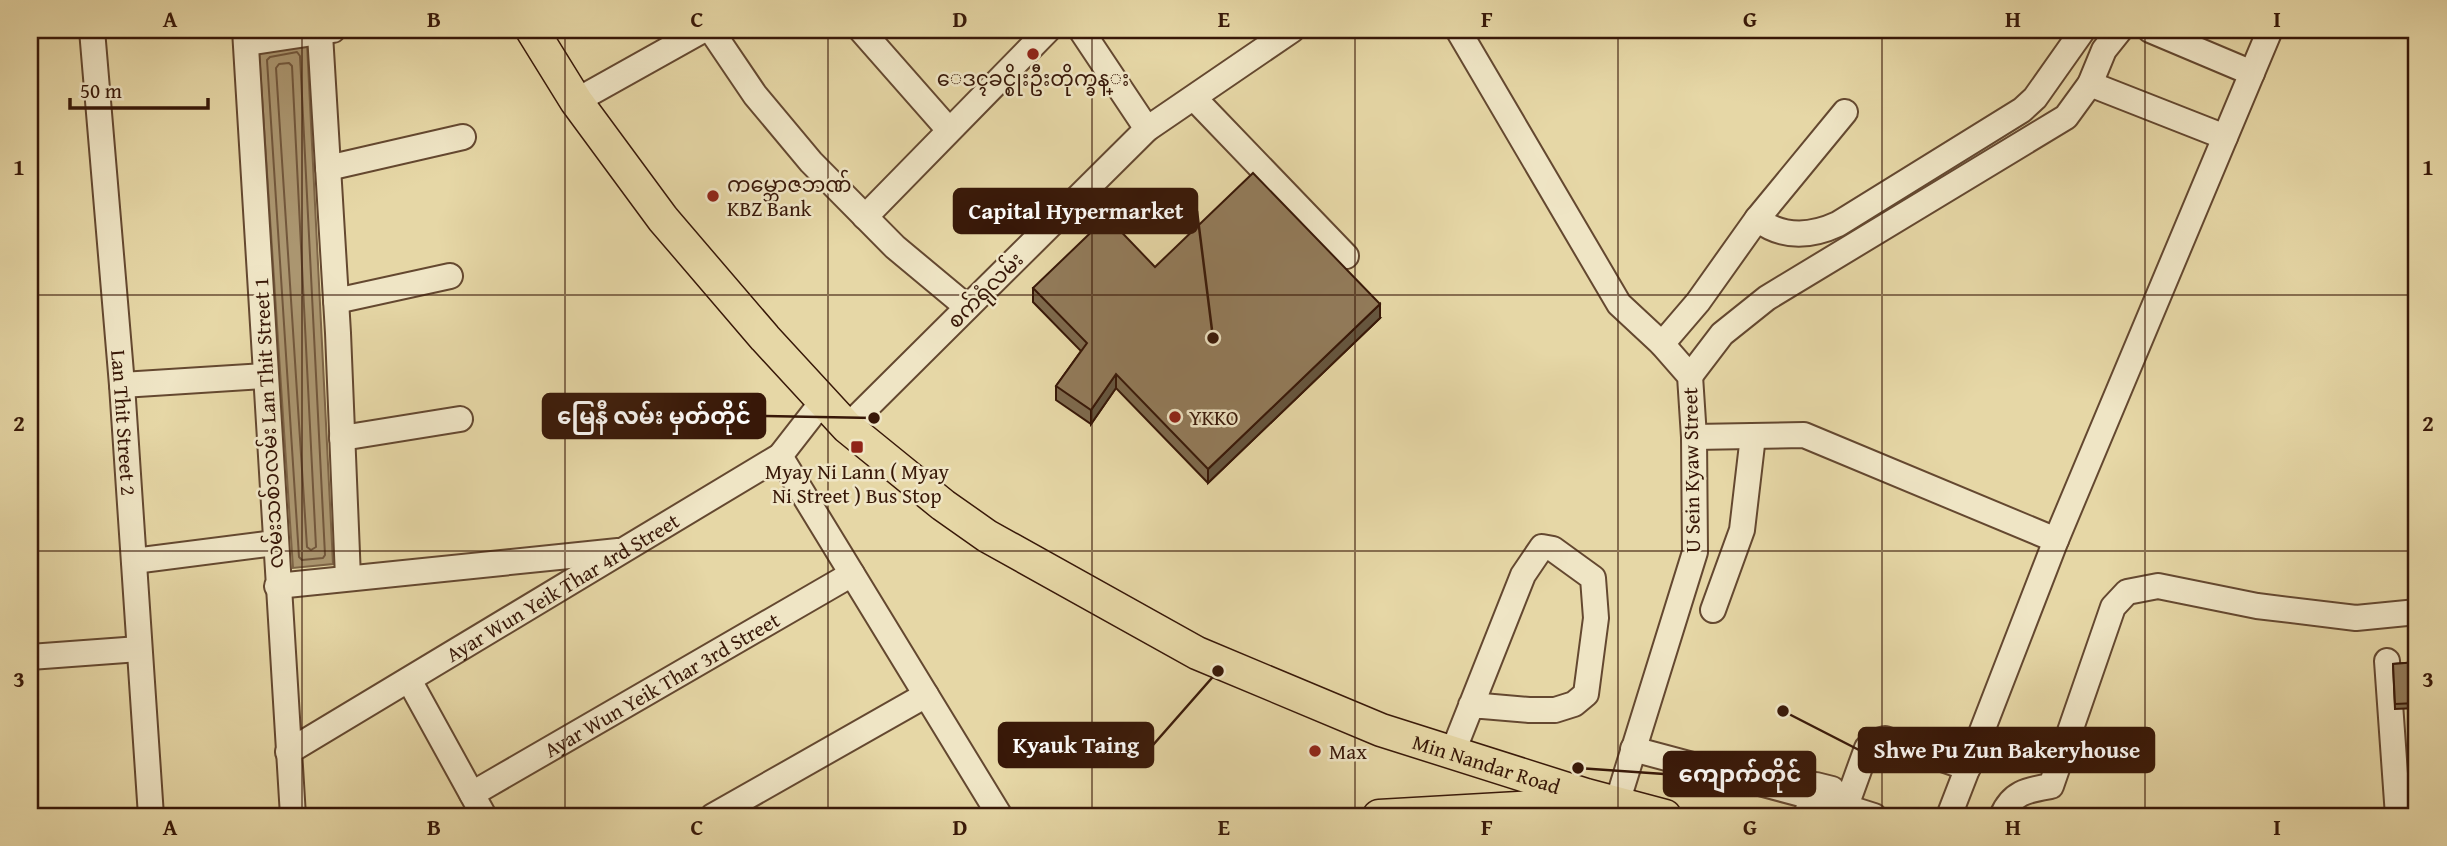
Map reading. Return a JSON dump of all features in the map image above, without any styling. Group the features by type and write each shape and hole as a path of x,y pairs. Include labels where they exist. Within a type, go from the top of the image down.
{"main road":[{"name":"Min Nandar Road","path":"532,30 576,101 663,219 822,402 847,427 943,505 987,536 1197,653 1381,730 1622,809 1665,816"},
{"path":"1379,816 1560,804 1622,809"}],"street":[{"name":"Lan Thit Street 2","path":"92,30 122,385 151,816"},
{"path":"576,101 703,30"},
{"path":"710,30 754,95 811,162 895,247 967,307"},
{"path":"861,30 949,130"},
{"path":"865,217 1048,30"},
{"path":"1081,30 1147,130"},
{"name":"စက်ရုံလမ်း","path":"847,427 1147,130 1292,30"},
{"name":"U Sein Kyaw Street","path":"1458,30 1619,304 1662,344 1690,376 1694,437 1695,552 1633,749 1622,809"},
{"path":"1757,219 1770,229 1800,234 1822,231 1838,224 2022,110 2035,98 2083,30"},
{"path":"1690,376 1722,334 1767,298 2066,117 2090,84 2104,50 2120,30"},
{"path":"2150,30 2252,73"},
{"path":"1949,816 2056,540 2270,30"},
{"path":"245,36 327,32 328,168 348,578"},
{"name":"လမ်းသစ်၁လမ်း Lan Thit Street 1","path":"245,36 293,816"},
{"path":"2090,84 2225,137"},
{"path":"1194,98 1346,256"},
{"path":"1662,344 1698,302 1757,219 1845,112"},
{"path":"328,168 463,137"},
{"path":"335,301 450,276"},
{"path":"122,385 265,376"},
{"name":"Ayar Wun Yeik Thar 4rd Street","path":"288,752 780,456 822,402"},
{"path":"342,438 460,419"},
{"path":"1694,437 1804,435 2056,540"},
{"path":"1713,610 1742,530 1753,436"},
{"path":"780,456 998,815"},
{"path":"134,561 275,543"},
{"path":"1452,754 1471,705 1523,575 1542,547 1553,549 1593,578 1596,618 1586,694 1574,704 1555,710 1471,705"},
{"path":"277,586 626,550"},
{"name":"Ayar Wun Yeik Thar 3rd Street","path":"472,794 852,574"},
{"path":"2002,816 2007,805 2024,791 2051,786 2113,607 2127,592 2158,586 2256,606 2356,618 2417,611"},
{"path":"30,657 139,649"},
{"path":"2387,661 2398,816"},
{"path":"409,680 484,816"},
{"path":"713,816 926,695"},
{"path":"1823,807 1867,748 1874,742 1885,739 1968,768"},
{"path":"1633,749 1823,807 1874,816"}],"water":[{"path":"307,44 333,564 293,568 259,51"}],"building":[{"path":"1253,173 1380,304 1208,469 1116,374 1091,410 1056,386 1087,343 1033,288 1107,217 1155,267"},
{"path":"2417,662 2417,703 2395,704 2393,664"}],"place":[{"name":"ေဒၚခင္စိုးဦးတိုက္ခန္း","path":"1033,54"},
{"name":"ကမ္ဘောဇဘဏ် KBZ Bank","path":"713,196"},
{"name":"Capital Hypermarket","path":"1213,338"},
{"name":"YKKO","path":"1175,417"},
{"name":"မြေနီ လမ်း မှတ်တိုင်","path":"874,418"},
{"name":"Myay Ni Lann ( Myay Ni Street ) Bus Stop","path":"857,447"},
{"name":"Kyauk Taing","path":"1218,671"},
{"name":"Shwe Pu Zun Bakeryhouse","path":"1783,711"},
{"name":"Max","path":"1315,751"},
{"name":"ကျောက်တိုင်","path":"1578,768"}]}
